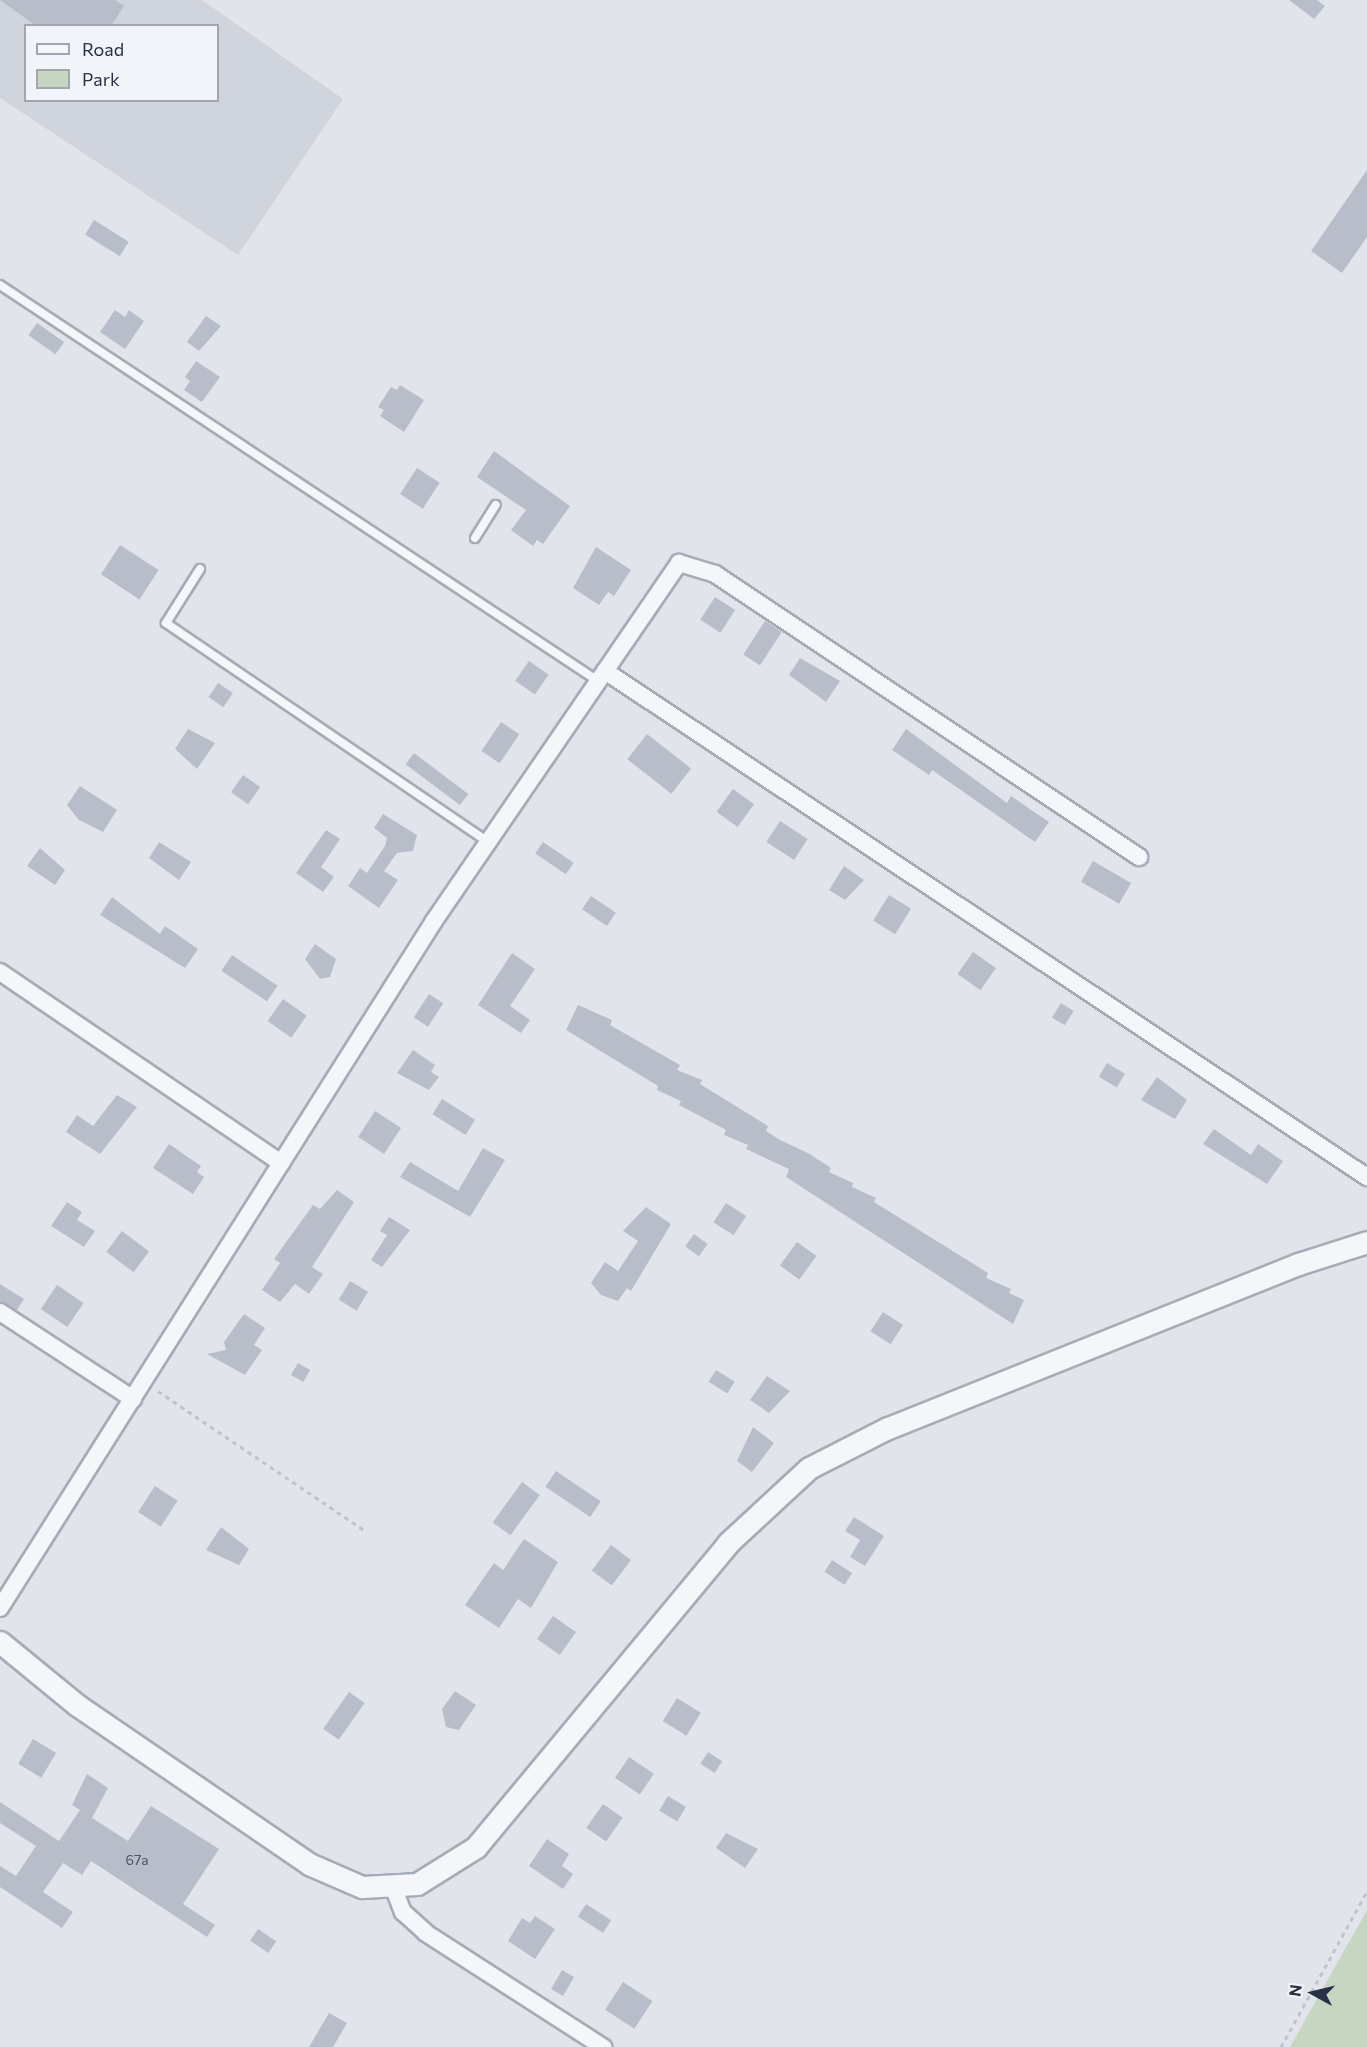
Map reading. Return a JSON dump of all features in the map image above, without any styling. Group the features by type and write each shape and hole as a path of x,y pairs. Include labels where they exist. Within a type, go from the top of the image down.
{"street":[{"path":"0,1608 487,841 679,563 696,564 1139,857"},
{"path":"602,676 1367,1177"},
{"path":"0,972 281,1163"},
{"path":"0,1642 77,1705 294,1854 348,1883 394,1889 437,1876 476,1847 728,1543 809,1468 888,1428 1367,1242"},
{"path":"0,1312 133,1399"},
{"path":"394,1889 403,1912 426,1933 603,2047"}],"lane":[{"path":"0,285 602,676"},
{"path":"475,538 496,505"},
{"path":"200,569 166,624 487,841"}],"path":[{"path":"144,1381 367,1532"},
{"path":"1281,2047 1367,1891"}],"shaded area":[{"path":"0,0 202,0 343,99 238,255 0,98"}],"green space":[{"path":"1367,1910 1367,2047 1290,2047"}],"building":[{"path":"0,0 115,0 124,6 112,24 33,24"},
{"path":"1289,0 1317,0 1325,6 1314,19"},
{"path":"1367,170 1367,237 1342,273 1311,251"},
{"path":"94,220 129,242 120,256 85,234"},
{"path":"115,310 125,317 129,310 144,321 125,349 100,332"},
{"path":"206,316 221,326 199,351 187,342"},
{"path":"37,323 64,342 55,354 28,335"},
{"path":"196,361 220,377 202,402 184,390 190,381 185,377"},
{"path":"400,385 424,400 404,432 380,416 384,410 378,407 391,387 397,390"},
{"path":"494,451 570,506 543,544 537,540 533,546 511,530 526,510 477,477"},
{"path":"417,468 440,483 423,509 400,494"},
{"path":"120,545 159,570 140,599 101,574"},
{"path":"596,547 631,570 614,596 608,592 599,605 573,588"},
{"path":"715,597 735,610 720,633 700,620"},
{"path":"765,621 782,632 760,665 743,655"},
{"path":"800,658 840,681 826,702 789,675"},
{"path":"529,661 549,675 535,694 515,681"},
{"path":"218,683 233,693 223,707 208,697"},
{"path":"501,722 519,734 500,763 481,751"},
{"path":"188,729 215,743 197,769 175,749"},
{"path":"906,729 1007,803 1011,796 1049,822 1035,842 932,770 929,775 892,750"},
{"path":"647,734 691,768 671,794 627,759"},
{"path":"414,753 468,794 460,805 406,764"},
{"path":"243,775 260,787 248,804 231,792"},
{"path":"80,786 117,810 103,832 79,820 67,805"},
{"path":"733,789 754,804 738,827 717,812"},
{"path":"383,814 417,835 413,851 397,853 384,871 398,880 379,908 348,886 360,868 367,873 385,846 387,838 374,828"},
{"path":"780,821 808,839 794,860 766,842"},
{"path":"326,830 340,839 321,867 334,877 323,892 296,873"},
{"path":"159,842 191,862 179,880 149,858"},
{"path":"543,842 574,863 566,874 535,854"},
{"path":"40,848 65,870 55,885 27,866"},
{"path":"1093,861 1131,883 1119,904 1081,882"},
{"path":"844,866 864,880 845,900 829,890"},
{"path":"889,895 911,909 895,934 873,920"},
{"path":"591,896 616,913 607,926 582,909"},
{"path":"112,897 160,934 165,926 198,949 185,968 100,915"},
{"path":"315,944 336,959 330,977 320,979 305,959"},
{"path":"973,952 996,968 980,990 958,974"},
{"path":"512,953 535,969 510,1006 530,1020 521,1033 478,1005"},
{"path":"232,955 278,986 267,1002 221,971"},
{"path":"429,994 443,1003 428,1027 414,1017"},
{"path":"283,999 307,1016 291,1038 268,1021"},
{"path":"1061,1003 1074,1011 1065,1025 1052,1017"},
{"path":"578,1005 612,1020 610,1025 680,1065 677,1070 702,1080 700,1084 768,1126 766,1131 808,1153 831,1168 829,1172 853,1183 852,1187 876,1198 874,1202 988,1273 986,1278 1011,1289 1009,1293 1024,1300 1013,1324 786,1177 789,1169 746,1149 748,1145 724,1135 726,1130 679,1105 681,1101 657,1090 658,1086 566,1030"},
{"path":"413,1050 435,1065 431,1072 439,1077 429,1090 397,1073"},
{"path":"1107,1063 1125,1074 1117,1088 1099,1077"},
{"path":"1157,1077 1187,1100 1175,1119 1141,1100"},
{"path":"117,1095 137,1107 100,1154 66,1132 77,1115 93,1126"},
{"path":"442,1099 475,1120 466,1135 432,1114"},
{"path":"375,1111 401,1128 384,1154 358,1137"},
{"path":"1214,1129 1251,1155 1258,1144 1283,1161 1267,1184 1203,1144"},
{"path":"169,1144 201,1166 197,1172 204,1177 193,1194 153,1168"},
{"path":"483,1148 505,1160 470,1217 400,1177 410,1162 458,1191"},
{"path":"337,1190 354,1202 312,1267 323,1274 309,1294 295,1284 280,1302 262,1290 280,1263 274,1259 313,1205 320,1209"},
{"path":"67,1202 82,1212 77,1220 95,1231 84,1247 51,1226"},
{"path":"726,1203 746,1216 734,1235 713,1222"},
{"path":"646,1207 671,1224 631,1291 627,1288 618,1301 601,1295 591,1283 605,1262 618,1271 638,1241 623,1231"},
{"path":"389,1217 410,1230 382,1267 371,1260 387,1235 380,1231"},
{"path":"122,1231 149,1251 134,1272 106,1252"},
{"path":"694,1234 708,1244 699,1256 685,1246"},
{"path":"797,1242 816,1256 799,1280 780,1265"},
{"path":"350,1281 368,1292 357,1311 339,1300"},
{"path":"0,1284 24,1299 17,1310 0,1302"},
{"path":"57,1285 84,1303 67,1327 41,1309"},
{"path":"883,1312 903,1325 891,1344 870,1331"},
{"path":"244,1314 265,1328 254,1345 262,1350 245,1375 207,1354 226,1350 224,1342"},
{"path":"298,1363 310,1370 303,1382 291,1375"},
{"path":"716,1370 735,1382 727,1394 709,1382"},
{"path":"767,1376 790,1391 769,1413 750,1400"},
{"path":"753,1427 774,1443 752,1472 737,1461"},
{"path":"556,1471 601,1501 590,1517 545,1487"},
{"path":"522,1482 540,1495 510,1535 493,1522"},
{"path":"155,1486 178,1501 161,1527 138,1512"},
{"path":"854,1517 884,1536 865,1566 850,1557 860,1540 845,1531"},
{"path":"221,1527 249,1549 239,1565 206,1550"},
{"path":"524,1539 558,1562 531,1608 518,1599 499,1628 465,1605 494,1563 503,1570"},
{"path":"611,1545 631,1560 612,1586 592,1571"},
{"path":"832,1560 852,1573 845,1585 824,1572"},
{"path":"553,1616 576,1632 560,1655 537,1639"},
{"path":"455,1691 476,1705 459,1730 446,1727 442,1709"},
{"path":"349,1692 365,1703 339,1740 323,1729"},
{"path":"677,1698 701,1713 686,1736 663,1721"},
{"path":"33,1739 56,1753 41,1778 18,1764"},
{"path":"708,1752 722,1761 715,1773 700,1764"},
{"path":"629,1757 654,1774 640,1795 615,1778"},
{"path":"87,1774 108,1788 92,1818 128,1841 151,1806 219,1849 183,1904 215,1925 207,1937 91,1861 82,1875 63,1863 43,1892 73,1912 62,1928 0,1887 0,1866 16,1876 36,1846 0,1823 0,1802 59,1841 80,1810 72,1805"},
{"path":"668,1796 686,1807 677,1821 659,1811"},
{"path":"603,1804 623,1818 606,1842 586,1828"},
{"path":"726,1833 758,1849 745,1868 716,1848"},
{"path":"547,1839 569,1854 562,1866 573,1874 563,1889 529,1866"},
{"path":"586,1904 611,1920 603,1933 578,1917"},
{"path":"535,1916 555,1929 535,1959 508,1941 522,1918 530,1923"},
{"path":"258,1929 276,1941 268,1953 250,1941"},
{"path":"562,1970 574,1977 563,1996 551,1989"},
{"path":"623,1982 652,2001 634,2029 605,2010"},
{"path":"329,2013 347,2023 333,2047 309,2047"}]}
